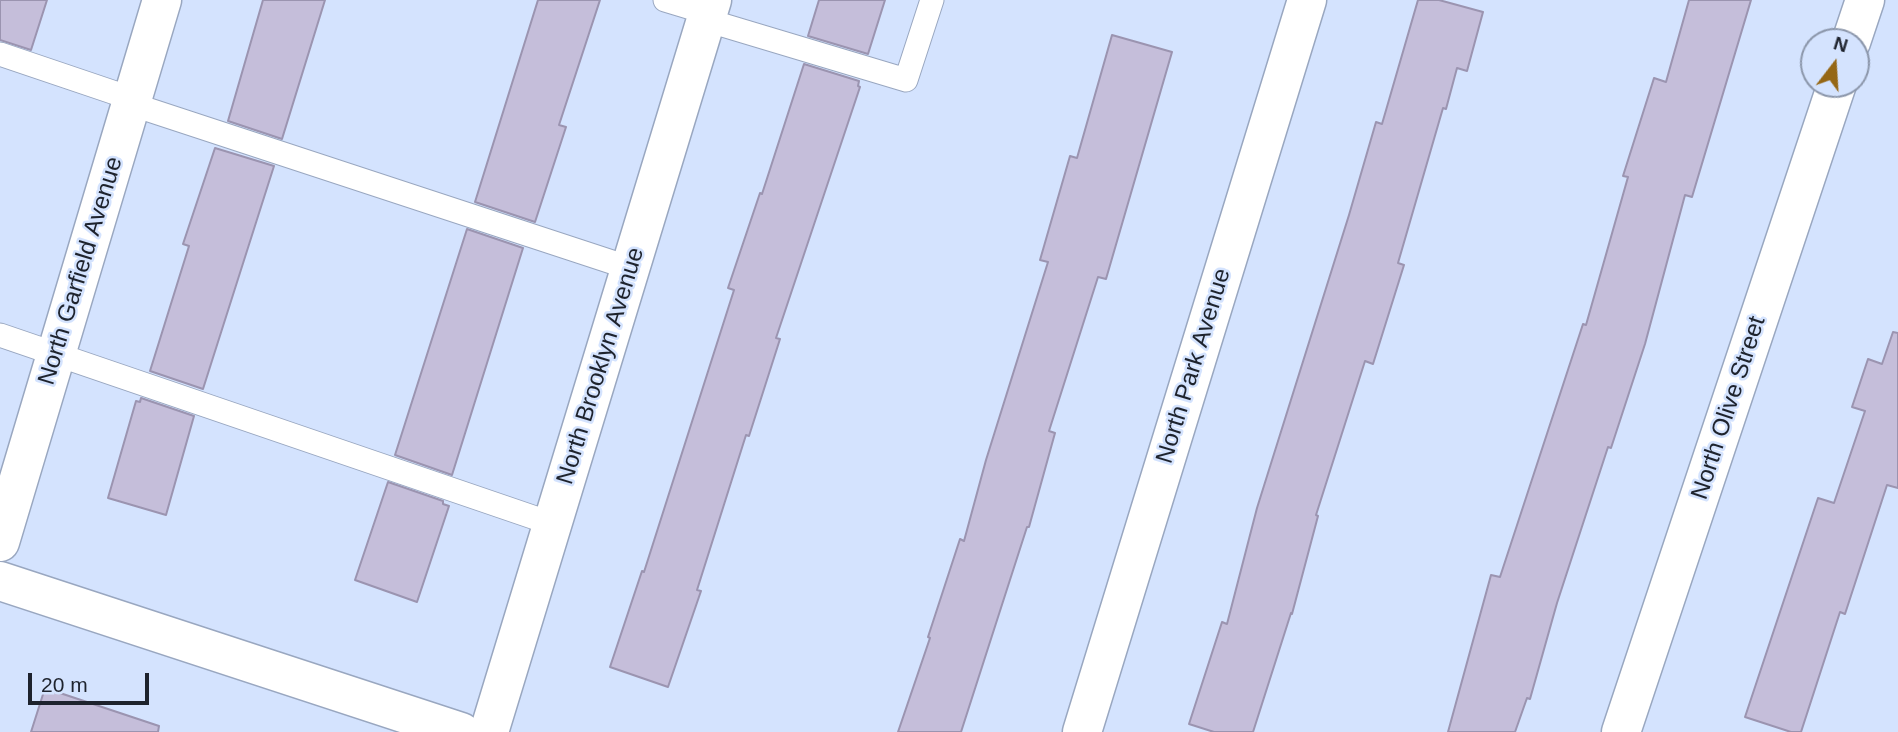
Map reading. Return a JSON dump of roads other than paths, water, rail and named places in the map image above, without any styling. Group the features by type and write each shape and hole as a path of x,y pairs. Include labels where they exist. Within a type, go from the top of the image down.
{"street":[{"name":"North Garfield Avenue","path":"0,542 162,0"},
{"name":"North Park Avenue","path":"1082,732 1307,0"},
{"path":"1856,28 1865,0"},
{"name":"North Brooklyn Avenue","path":"489,732 708,11"},
{"name":"North Olive Street","path":"1621,732 1832,98"},
{"path":"0,580 461,732"}],"lane":[{"path":"665,0 708,11 906,80 932,0"},
{"path":"0,54 630,268"},
{"path":"0,335 553,524"}]}
